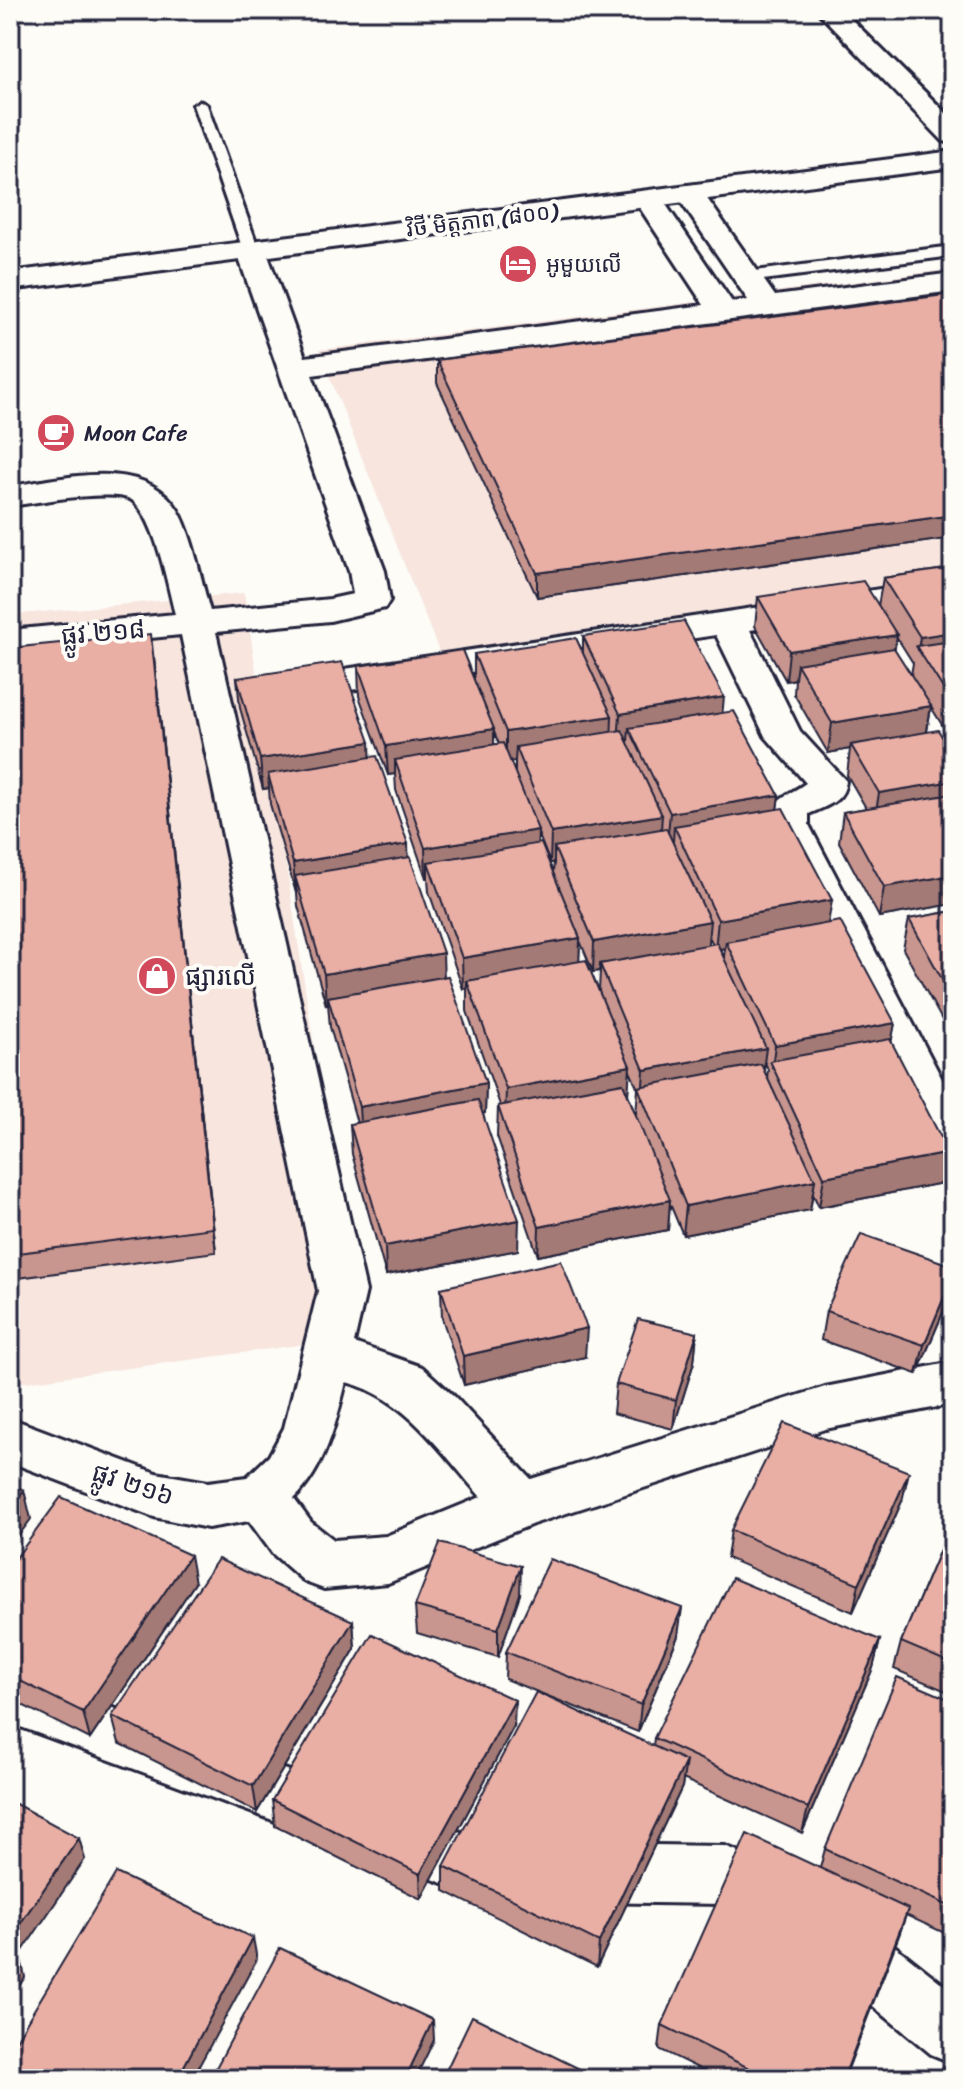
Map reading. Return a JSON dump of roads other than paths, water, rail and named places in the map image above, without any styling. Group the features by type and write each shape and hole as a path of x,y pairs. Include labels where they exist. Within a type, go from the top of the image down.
{"street":[{"path":"828,10 953,135"},
{"name":"វិថី មិត្តភាព (៨០០)","path":"10,281 953,159"},
{"path":"689,193 767,306"},
{"path":"648,199 724,312"},
{"path":"251,250 293,368 953,282"},
{"name":"ផ្លូវ ២១៨","path":"10,641 330,610 372,600 367,571 293,368"},
{"path":"10,496 92,486 124,486 143,492 163,513 196,623 240,696 342,1291 309,1430 287,1472 261,1497 292,1538 324,1565 388,1559 521,1505 825,1408 953,1383"},
{"path":"240,696 953,589"},
{"path":"728,623 784,736 826,781 825,791 795,805 789,812 789,825 953,1144"},
{"path":"326,1357 370,1367 404,1382 437,1412 521,1505"},
{"name":"ផ្លូវ ២១៦","path":"10,1440 154,1495 208,1505 261,1497"},
{"path":"10,1697 489,1871 725,1875 797,1905 953,2032"}],"lane":[{"path":"200,105 251,250"},
{"path":"747,277 953,251"}],"place":[{"name":"អូមួយលេី","path":"518,264"},
{"name":"Moon Cafe","path":"56,433"},
{"name":"ផ្សារលើ","path":"157,976"}]}
